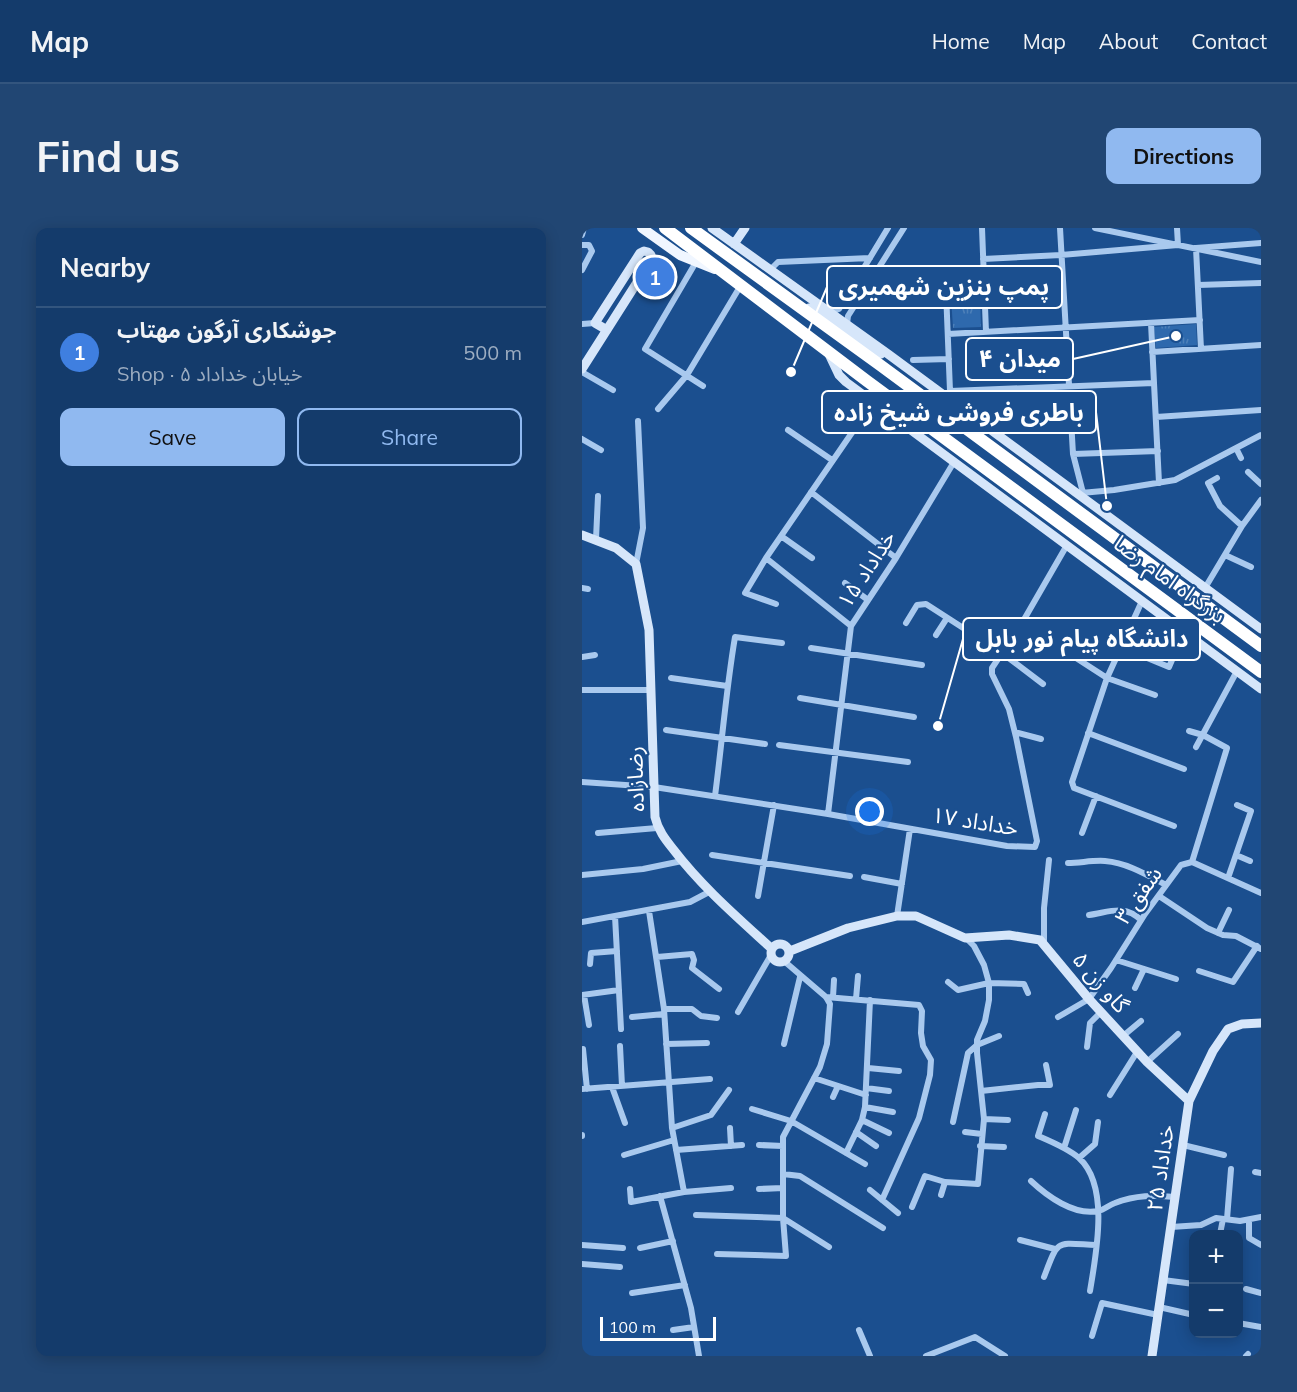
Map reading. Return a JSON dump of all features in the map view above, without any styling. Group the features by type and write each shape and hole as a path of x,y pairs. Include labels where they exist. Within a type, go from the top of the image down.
{"highway":[{"name":"بزرگراه امام رضا","path":"665,228 1261,672"},
{"name":"بزرگراه امام رضا","path":"691,228 1261,646"}],"main road":[{"path":"642,228 670,248 696,262 725,273"},
{"path":"702,228 736,260"},
{"path":"712,228 1080,493 1261,629"},
{"path":"734,244 745,228"},
{"path":"582,371 659,249 670,248"},
{"path":"607,330 595,323 640,253 644,251 650,253 650,262"},
{"path":"785,296 822,315 874,351 897,360"},
{"path":"829,351 843,379 1261,689"},
{"path":"1004,499 1046,513"},
{"path":"582,536 596,539 616,548 636,564"},
{"path":"1094,565 1101,554"},
{"path":"1170,561 1189,593"},
{"name":"رضازاده","path":"636,564 649,630 657,828 709,892 772,952"},
{"path":"790,951 848,928 897,916 916,916 965,938"},
{"name":"گاو زن ۵","path":"965,938 1009,935 1040,940 1137,1052 1189,1101"},
{"path":"782,943 790,951 789,957 784,961 776,961 772,952 778,944 782,943"},
{"name":"خداداد ۲۵","path":"1152,1356 1189,1101 1213,1051 1228,1029 1242,1024 1261,1023"}],"street":[{"path":"582,235 584,228"},
{"path":"830,312 839,309 888,228"},
{"path":"847,325 847,318 861,294 904,228"},
{"path":"982,228 986,332"},
{"path":"1060,228 1073,454 1080,493 1178,479 1261,435"},
{"path":"1095,228 1261,262"},
{"path":"1177,228 1178,245"},
{"path":"1196,248 1261,243"},
{"path":"582,245 589,245 592,251 582,270"},
{"path":"983,259 1178,245"},
{"path":"1196,248 1201,349"},
{"path":"770,270 778,262 870,258"},
{"path":"696,262 645,349 703,386"},
{"path":"1198,285 1261,283"},
{"path":"658,409 687,375 741,285"},
{"path":"861,294 985,289"},
{"path":"946,291 950,391 1154,384"},
{"path":"948,334 1200,320"},
{"path":"582,324 595,323"},
{"path":"1151,323 1159,483"},
{"path":"1152,352 1261,345"},
{"path":"913,360 949,359"},
{"path":"582,371 613,390"},
{"path":"776,603 745,593 766,558 873,402"},
{"path":"1156,417 1261,410"},
{"path":"636,564 643,528 638,421"},
{"path":"788,430 832,460"},
{"path":"582,439 601,450"},
{"path":"1236,448 1241,458"},
{"path":"1073,454 1158,451"},
{"name":"خداداد ۱۵","path":"828,814 851,626 896,558 954,462"},
{"path":"1248,472 1261,484"},
{"path":"1216,478 1208,483 1220,506 1242,526"},
{"path":"811,492 896,558"},
{"path":"596,539 598,496"},
{"path":"1205,588 1242,526 1261,500"},
{"path":"781,536 812,558"},
{"name":"خداداد ۱۷","path":"582,782 654,787 828,814 1007,846 1035,847 1037,841 1015,732 1009,709 992,674 992,668 1022,623 1067,545"},
{"path":"1225,555 1251,567"},
{"path":"766,558 851,626"},
{"path":"845,583 868,600"},
{"path":"1142,601 1107,678 1072,782 1074,788 1174,826"},
{"path":"906,623 917,605 926,604 1002,652 1043,684"},
{"path":"936,635 947,618"},
{"path":"1022,623 1107,678 1155,695"},
{"path":"1140,655 1170,667 1184,632"},
{"path":"715,796 727,686 735,637 782,643"},
{"path":"811,648 922,665"},
{"path":"582,657 595,656"},
{"path":"1196,747 1237,671"},
{"path":"672,678 727,686"},
{"path":"582,690 650,690"},
{"path":"800,698 914,717"},
{"path":"666,730 765,744"},
{"name":"شفق ۳","path":"1089,999 1141,920 1181,865 1192,862 1227,748 1203,735 1189,731"},
{"path":"1015,732 1041,739"},
{"path":"1088,734 1184,769"},
{"path":"779,745 908,762"},
{"path":"1082,833 1096,796"},
{"path":"758,896 774,805"},
{"path":"1228,878 1251,811 1237,805"},
{"path":"598,833 657,828"},
{"path":"897,916 910,829"},
{"path":"712,855 850,876"},
{"path":"1236,855 1250,861"},
{"path":"1044,945 1048,860"},
{"path":"582,875 644,869 682,861"},
{"path":"1068,863 1102,861 1118,863 1136,869 1167,885"},
{"path":"1192,862 1261,893"},
{"path":"864,877 902,884"},
{"path":"582,922 690,902 709,892"},
{"path":"1159,896 1207,928 1218,933 1236,936 1259,948 1233,982 1199,971"},
{"path":"1089,915 1124,910 1132,912 1141,920"},
{"path":"1218,933 1229,910"},
{"path":"649,911 664,1011 672,1128 684,1192"},
{"path":"615,916 621,1029"},
{"path":"912,1207 925,1176 945,1182 978,1184 984,1119 977,1045 989,1000 989,983 984,965 974,946 965,938"},
{"path":"590,964 591,953 617,951"},
{"path":"738,1012 772,952"},
{"path":"657,957 693,954 692,968 719,989"},
{"path":"1116,960 1176,979"},
{"path":"784,961 800,977 830,997 919,1005 922,1011 921,1033 923,1046 931,1060 930,1075 919,1118 882,1200"},
{"path":"1136,988 1144,969"},
{"path":"856,999 858,976"},
{"path":"784,1044 800,977"},
{"path":"717,1254 786,1256 783,1218 783,1137 820,1066 827,1044 830,997 834,980"},
{"path":"948,982 957,990 989,983 1024,984 1028,993"},
{"path":"589,1025 583,995 619,990"},
{"path":"1058,1017 1089,999"},
{"path":"846,1153 862,1120 865,1107 870,1000"},
{"path":"632,1017 692,1009 701,1016 717,1018"},
{"path":"1087,1047 1090,1023 1101,1012"},
{"path":"1123,1036 1141,1021"},
{"path":"1147,1062 1178,1034"},
{"path":"953,1122 968,1053 977,1045 999,1036"},
{"path":"666,1044 707,1043"},
{"path":"620,1046 622,1086"},
{"path":"583,1049 585,1089 710,1079"},
{"path":"1110,1095 1137,1052"},
{"path":"981,1091 1038,1084 1050,1085 1046,1065"},
{"path":"868,1068 899,1071"},
{"path":"814,1078 838,1086 866,1091 889,1091"},
{"path":"833,1097 838,1086"},
{"path":"612,1087 625,1123"},
{"path":"672,1128 711,1115 729,1090"},
{"path":"865,1107 893,1112"},
{"path":"752,1108 791,1121 865,1164"},
{"path":"1064,1148 1076,1110"},
{"path":"1045,1114 1038,1136 1079,1158 1089,1169 1096,1187 1098,1211 1090,1292"},
{"path":"984,1119 1008,1120"},
{"path":"862,1120 889,1133"},
{"path":"1079,1158 1095,1144 1098,1122"},
{"path":"730,1128 731,1146"},
{"path":"856,1132 876,1146"},
{"path":"965,1132 982,1134"},
{"path":"624,1155 674,1140"},
{"path":"676,1150 742,1145"},
{"path":"759,1145 783,1146"},
{"path":"1183,1145 1224,1155"},
{"path":"980,1146 1004,1148"},
{"path":"1221,1230 1232,1169"},
{"path":"783,1174 800,1176 883,1228"},
{"path":"1031,1181 1061,1203 1080,1210 1098,1211 1114,1203 1149,1194 1175,1197"},
{"path":"941,1196 945,1182"},
{"path":"630,1189 631,1202 684,1192 731,1188"},
{"path":"759,1189 783,1188"},
{"path":"870,1191 898,1213"},
{"path":"660,1196 685,1285 699,1356"},
{"path":"696,1215 783,1218 829,1247"},
{"path":"1171,1227 1201,1225 1216,1218 1249,1221 1261,1217"},
{"path":"1249,1221 1249,1238 1261,1245"},
{"path":"1020,1240 1054,1249"},
{"path":"640,1248 672,1241"},
{"path":"1044,1277 1054,1249 1062,1243 1096,1245"},
{"path":"582,1245 623,1248"},
{"path":"582,1264 620,1267"},
{"path":"1163,1280 1189,1283"},
{"path":"632,1293 685,1285"},
{"path":"1246,1289 1261,1293"},
{"path":"1092,1336 1102,1303 1189,1314"},
{"path":"1243,1324 1261,1328"},
{"path":"673,1330 694,1327"},
{"path":"859,1330 870,1356"},
{"path":"926,1356 975,1337 1005,1356"}],"green space":[{"path":"980,295 981,327 953,328 951,296"},
{"path":"1196,324 1197,345 1156,348 1154,327"}],"place":[{"name":"جوشکاری آرگون مهتاب","path":"655,277"},
{"name":"میدان ۴","path":"1176,336"},
{"name":"پمپ بنزین شهمیری","path":"791,372"},
{"name":"باطری فروشی شیخ زاده","path":"1107,506"},
{"name":"دانشگاه پیام نور بابل","path":"938,726"}]}
